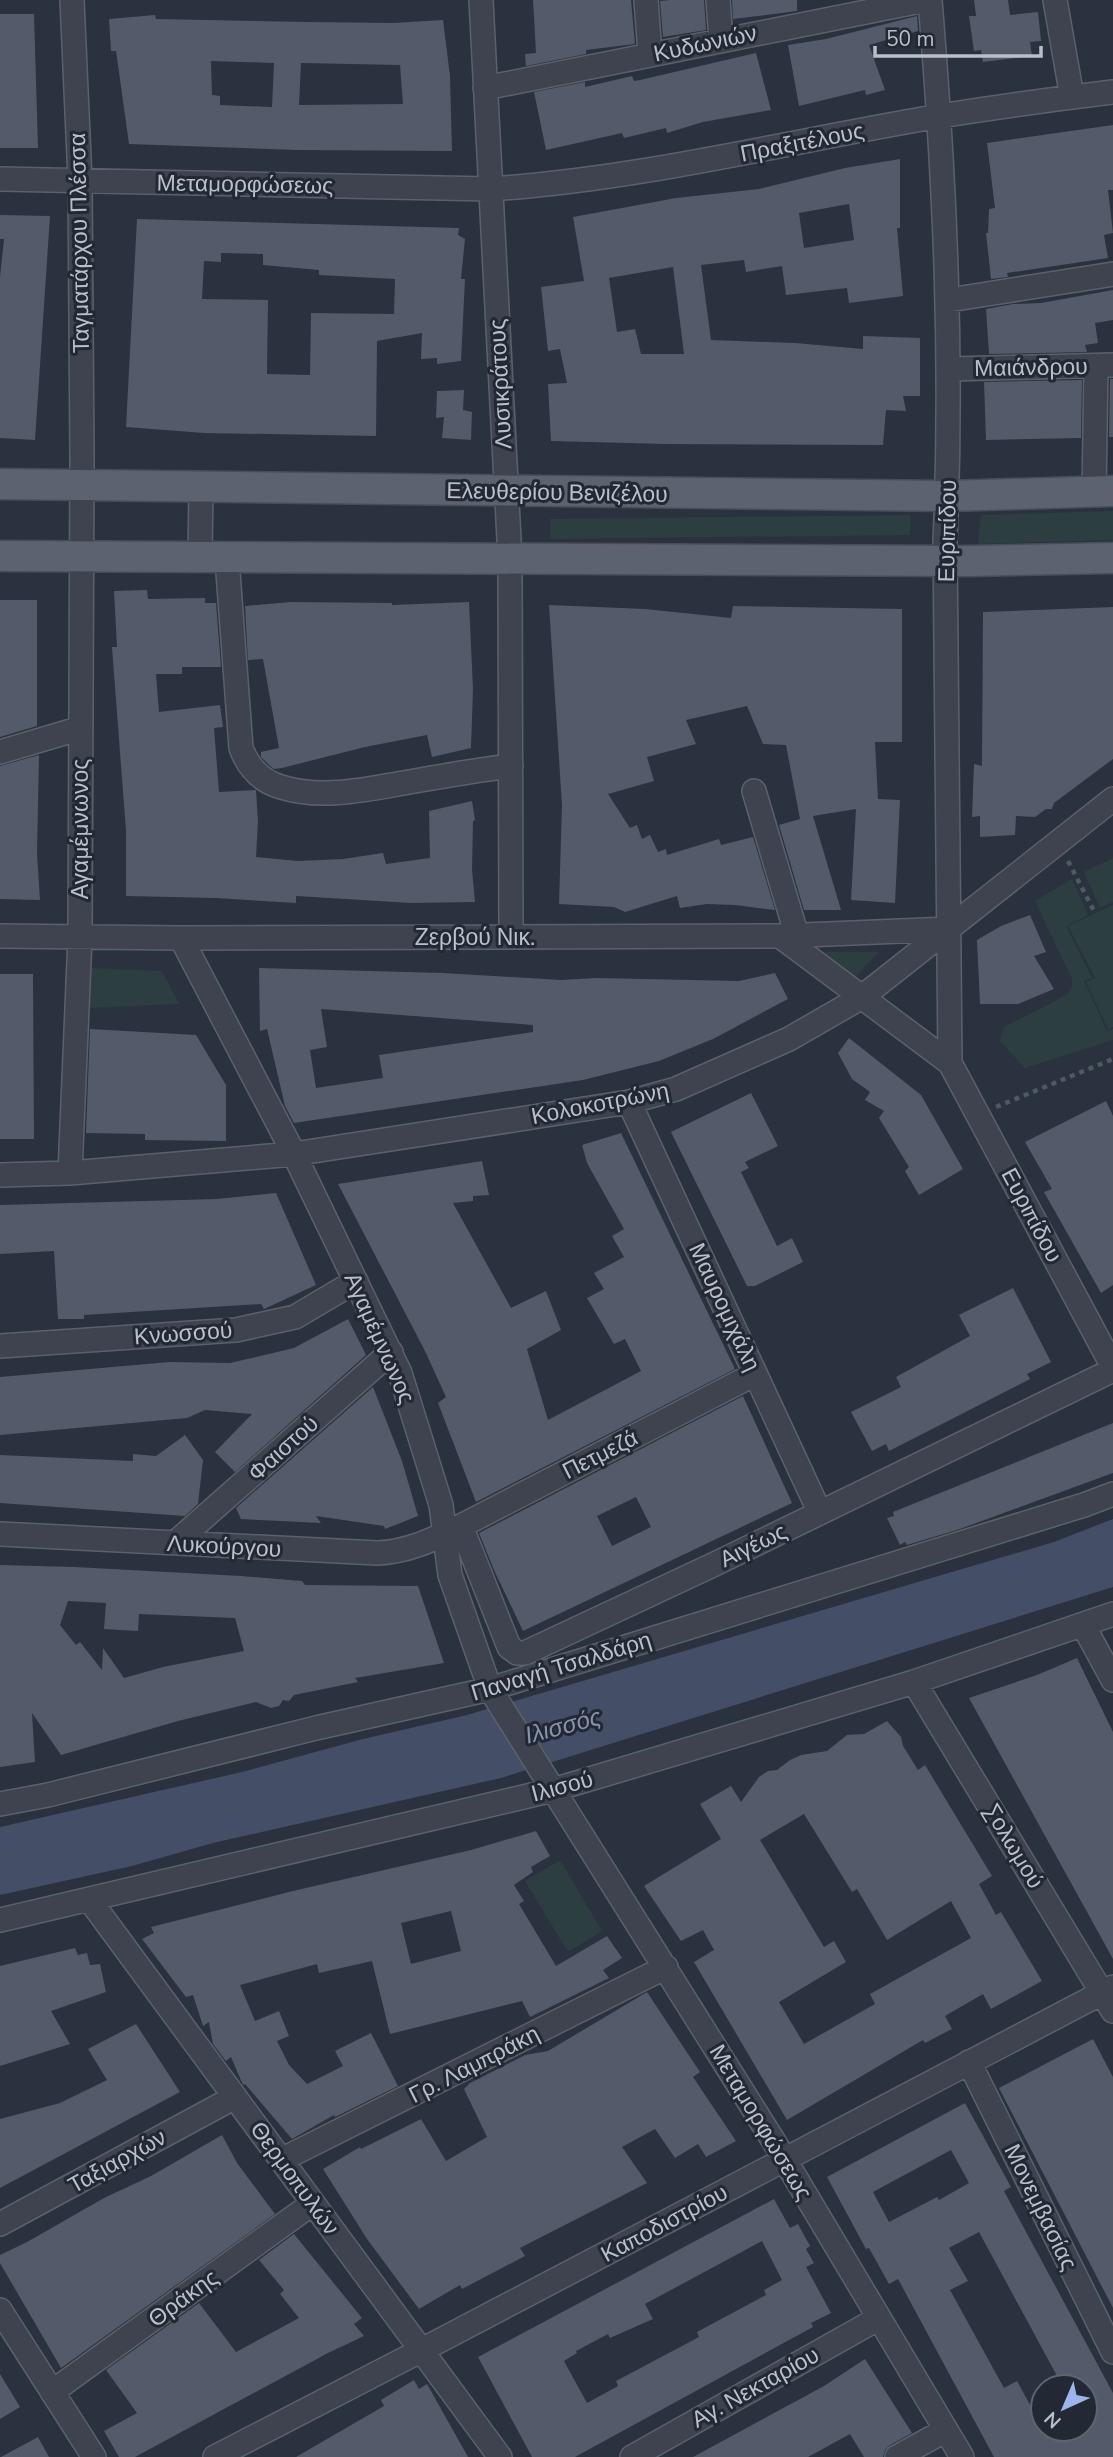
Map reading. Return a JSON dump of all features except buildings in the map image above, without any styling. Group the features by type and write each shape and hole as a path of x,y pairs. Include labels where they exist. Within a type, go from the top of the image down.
{"main road":[{"name":"Ελευθερίου Βενιζέλου","path":"0,484 948,496 1104,491"},
{"path":"0,556 946,560 1113,558"}],"street":[{"name":"Ταγματάρχου Πλέσσα","path":"72,0 80,180 82,485"},
{"name":"Λυσικράτους","path":"481,0 510,559 511,937"},
{"path":"646,0 650,54"},
{"path":"718,0 722,40"},
{"name":"Κυδωνιών","path":"485,88 722,40 809,11 928,0"},
{"name":"Ευριπίδου","path":"928,0 940,116 949,300 946,560 950,1063"},
{"path":"1055,0 1072,97"},
{"name":"Πραξιτέλους","path":"491,189 549,185 694,162 940,116 1113,92"},
{"name":"Μεταμορφώσεως","path":"0,178 491,189"},
{"path":"949,300 1113,274"},
{"path":"1104,365 1104,491"},
{"name":"Μαιάνδρου","path":"950,369 1104,365"},
{"name":"Αγαμέμνωνος","path":"70,1173 80,937 82,485"},
{"path":"201,487 241,748 246,762 258,776 280,787 304,792 337,792 511,766"},
{"path":"0,752 81,728"},
{"path":"754,791 789,936"},
{"name":"Κολοκοτρώνη","path":"0,1175 70,1173 294,1154 629,1102 676,1088 789,1039 862,997 1113,799"},
{"name":"Ζερβού Νικ.","path":"0,936 789,936 949,929"},
{"name":"Ευριπίδου","path":"789,936 862,997 950,1063 1113,1369"},
{"name":"Αγαμέμνωνος","path":"181,938 294,1154 391,1352 441,1505 453,1530 450,1575 494,1695 548,1781"},
{"name":"Μαυρομιχάλη","path":"629,1102 820,1513"},
{"name":"Κνωσσού","path":"0,1346 236,1330 295,1317 356,1280"},
{"name":"Φαιστού","path":"175,1544 391,1352"},
{"name":"Αιγέως","path":"453,1530 509,1647 519,1654 820,1513 1113,1369"},
{"name":"Πετμεζά","path":"453,1530 755,1374"},
{"name":"Παναγή Τσαλδάρη","path":"0,1804 48,1795 316,1728 494,1695 1113,1494"},
{"name":"Λυκούργου","path":"0,1534 387,1553 412,1548 453,1530"},
{"name":"Ιλισού","path":"0,1920 548,1781 914,1682 1113,1614"},
{"path":"1083,1625 1113,1680"},
{"name":"Σολωμού","path":"914,1682 1109,1997"},
{"name":"Μεταμορφώσεως","path":"548,1781 785,2160 962,2457"},
{"name":"Θερμοπυλών","path":"89,1899 500,2457"},
{"name":"Γρ. Λαμπράκη","path":"281,2160 666,1967"},
{"name":"Καποδιστρίου","path":"215,2457 969,2062 1109,1997"},
{"name":"Μονεμβασίας","path":"969,2062 1113,2352"},
{"name":"Ταξιαρχών","path":"0,2224 235,2097"},
{"name":"Θράκης","path":"52,2392 313,2203"},
{"path":"0,2310 93,2457"},
{"name":"Αγ. Νεκταρίου","path":"632,2457 879,2318"},
{"path":"897,2457 946,2430"}],"path":[{"path":"1058,841 1095,914"},
{"path":"979,1114 1113,1059"}],"shaded area":[{"path":"1113,511 1113,540 978,544 981,515"},
{"path":"910,515 910,535 550,539 550,519"},
{"path":"1113,858 1113,902 1100,908 1084,872"},
{"path":"1072,879 1088,915 1066,926 1092,978 1084,981 1107,1031 1113,1029 1113,1040 1025,1068 1000,1041 1004,1027 1068,994 1072,986 1072,979 1035,901"},
{"path":"1113,905 1113,1027 1108,1029 1086,982 1095,978 1068,926"},
{"path":"823,952 879,952 856,976"},
{"path":"91,968 162,971 179,1004 89,1008"},
{"path":"560,1860 602,1931 568,1952 525,1881"}],"water":[{"name":"Ιλισσός","path":"1113,1519 1113,1587 501,1778 213,1843 132,1866 0,1895 0,1827 242,1772 363,1739 467,1715 1054,1542"}]}
